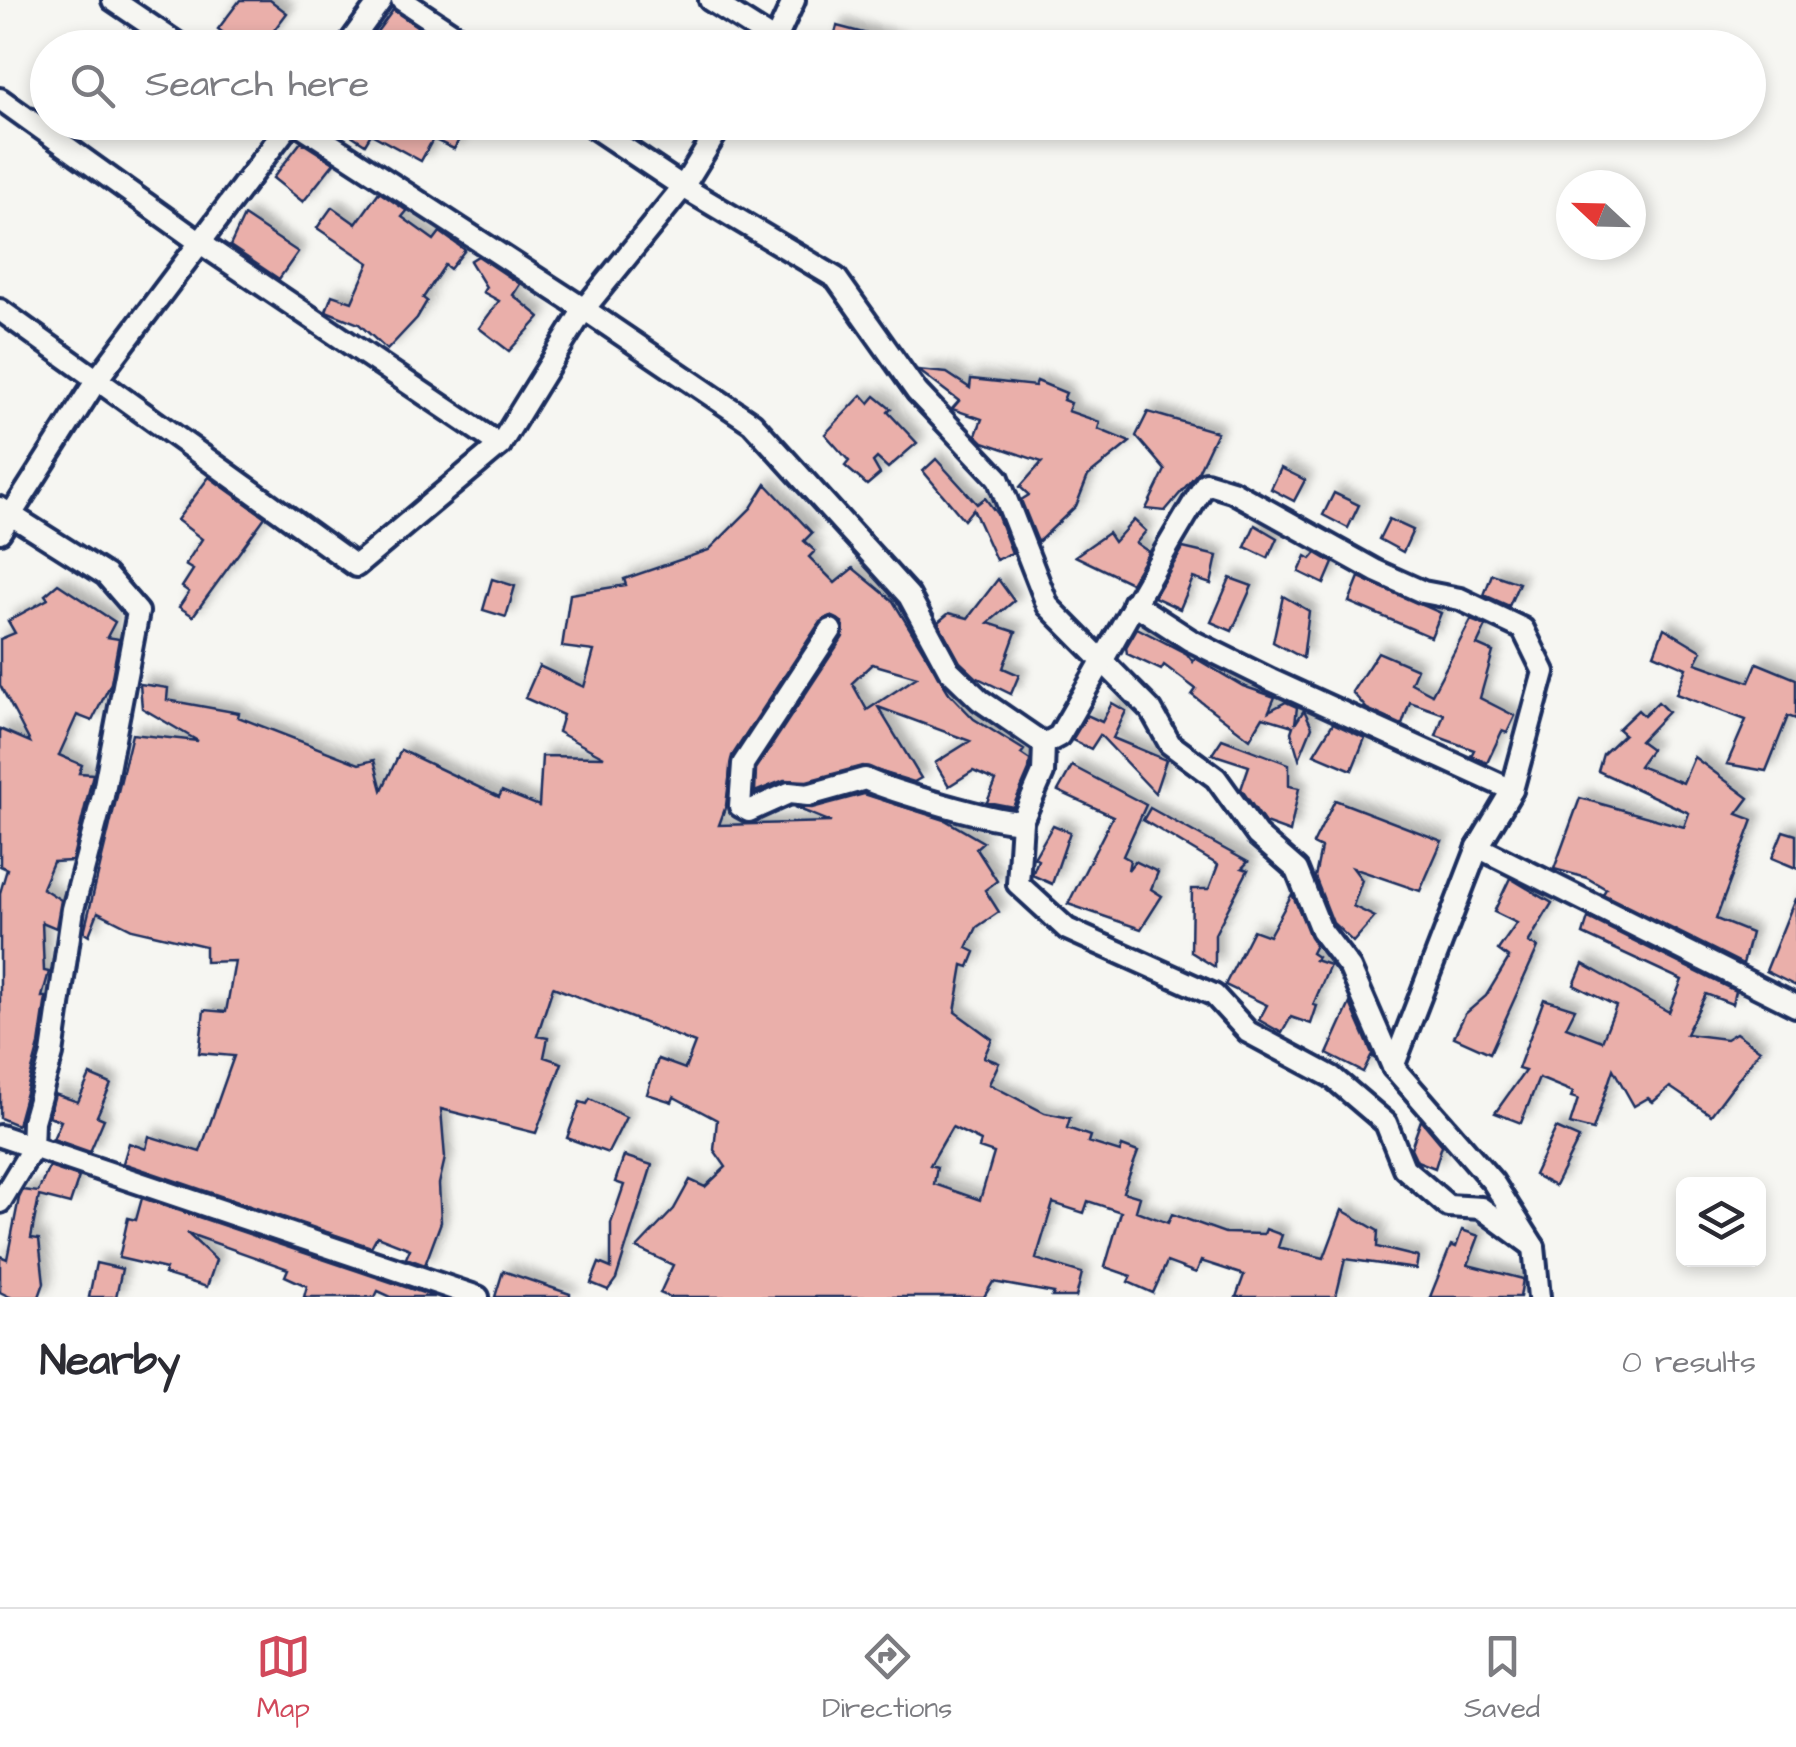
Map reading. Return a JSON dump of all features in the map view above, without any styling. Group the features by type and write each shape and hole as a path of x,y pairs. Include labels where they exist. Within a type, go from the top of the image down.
{"street":[{"path":"114,0 158,30"},
{"path":"359,30 381,0"},
{"path":"402,0 447,30"},
{"path":"710,0 753,30"},
{"path":"780,30 794,0"},
{"path":"0,99 30,121"},
{"path":"57,140 202,244 500,445"},
{"path":"0,1202 32,1148 33,1121 52,1054 72,909 103,796 138,612 106,575 4,519 98,378 280,140"},
{"path":"322,140 752,423 909,596 950,670 980,700 1044,744"},
{"path":"613,140 836,278 917,392 998,478 1048,606 1151,710 1170,744 1216,778 1258,836 1297,870 1321,930 1350,968 1393,1066 1493,1182 1534,1247 1539,1297"},
{"path":"0,310 356,566 500,445 584,309 683,186 712,140"},
{"path":"1044,744 1059,736 1100,659 1123,628 1206,483 1247,499 1376,571 1423,592 1460,599 1523,629 1544,672 1512,790 1478,848 1393,1066"},
{"path":"1134,603 1190,640 1270,680 1512,790"},
{"path":"831,630 744,764 740,806 749,811 789,793 808,795 865,779 892,792 920,795 1004,823 1022,821"},
{"path":"1044,744 1044,773 1022,821 1018,884 1067,930 1214,995 1248,1032 1332,1077 1386,1123 1404,1168 1448,1206 1481,1208 1534,1247"},
{"path":"1478,848 1796,1006"},
{"path":"0,1136 478,1297"}],"building":[{"path":"240,0 270,0 287,13 274,30 218,29"},
{"path":"393,10 418,27 416,30 378,30"},
{"path":"382,140 432,140 421,161"},
{"path":"435,140 459,140 454,149"},
{"path":"301,142 334,163 303,202 273,178"},
{"path":"379,192 407,211 402,217 434,240 440,232 465,250 450,269 445,265 423,298 427,301 417,318 387,350 359,324 326,311 332,295 352,302 369,263 317,228 332,207 356,224"},
{"path":"244,216 298,252 279,279 230,246"},
{"path":"478,256 520,284 513,295 540,317 509,351 479,328 499,301 483,292 486,287 470,261"},
{"path":"918,370 947,373 970,388 971,379 1035,386 1037,381 1066,393 1063,400 1071,403 1068,411 1100,422 1098,429 1130,442 1088,476 1076,506 1038,542 1021,500 1029,495 1020,487 1042,462 983,442 976,435 982,419 952,409 959,401"},
{"path":"862,395 869,403 875,396 891,409 888,412 917,443 888,468 877,458 873,462 880,474 867,485 845,466 849,461 825,434"},
{"path":"1148,412 1217,432 1198,472 1165,511 1146,509 1165,470 1136,436"},
{"path":"936,459 977,504 985,498 997,514 1012,553 996,560 973,509 964,520 923,471"},
{"path":"1281,468 1305,480 1294,501 1271,489"},
{"path":"209,477 265,517 193,616 179,607 189,592 182,587 193,570 185,565 202,539 177,520"},
{"path":"766,484 812,533 804,541 815,551 809,557 835,583 853,568 893,601 949,693 974,719 1024,750 1021,754 1030,760 1029,770 1013,807 987,802 996,781 973,771 949,786 935,763 970,741 878,707 921,778 914,782 862,766 807,781 784,780 755,792 756,769 843,637 843,623 831,616 820,622 732,756 726,806 719,825 831,822 794,807 812,808 864,794 945,820 983,842 976,848 997,881 985,890 999,912 977,927 967,948 975,952 969,967 963,965 955,1012 992,1039 984,1057 999,1063 989,1084 1045,1113 1070,1118 1067,1128 1090,1136 1088,1142 1120,1152 1122,1146 1138,1152 1123,1192 1140,1197 1136,1211 1168,1223 1172,1214 1225,1233 1264,1234 1266,1229 1282,1235 1278,1247 1324,1258 1342,1210 1378,1231 1377,1247 1418,1257 1416,1269 1345,1259 1336,1297 1236,1297 1244,1275 1201,1261 1196,1273 1167,1262 1153,1293 1128,1282 1131,1276 1105,1267 1121,1212 1088,1201 1084,1213 1053,1203 1036,1259 1082,1273 1076,1297 1052,1297 1054,1293 993,1282 984,1297 669,1297 660,1293 673,1265 637,1248 674,1209 690,1180 705,1187 726,1167 714,1150 717,1120 674,1097 672,1102 647,1094 658,1059 685,1069 695,1043 553,987 537,1036 548,1038 544,1057 562,1063 536,1133 441,1109 445,1158 439,1184 441,1222 425,1265 406,1258 410,1249 377,1236 371,1247 123,1163 129,1143 146,1149 149,1136 200,1152 234,1056 199,1053 204,1010 226,1012 235,961 205,962 205,946 132,929 98,912 89,935 84,932 132,734 198,741 142,708 140,684 168,688 167,700 239,713 238,717 359,764 374,760 382,790 401,750 499,797 502,791 539,806 542,756 604,757 558,732 563,715 525,698 539,666 584,687 594,651 562,647 570,594 626,585 624,579 709,550 751,508","holes":["872,664 917,677 867,710 852,683","952,1127 981,1141 979,1148 994,1153 980,1200 934,1184 937,1167 930,1165"]},
{"path":"1334,493 1359,505 1348,528 1323,515"},
{"path":"1389,519 1413,530 1403,552 1379,539"},
{"path":"1134,520 1146,531 1136,543 1149,552 1131,583 1075,556 1108,533 1114,542"},
{"path":"1255,525 1277,538 1268,558 1245,547"},
{"path":"1183,548 1217,556 1211,584 1193,578 1180,609 1154,597"},
{"path":"1316,553 1333,563 1324,584 1299,572 1306,556 1311,559"},
{"path":"1492,574 1519,583 1509,606 1484,595"},
{"path":"1359,577 1441,613 1431,637 1349,602"},
{"path":"1230,578 1252,586 1232,631 1211,622"},
{"path":"492,579 515,586 506,617 483,610"},
{"path":"998,579 1014,601 988,623 1016,632 1003,668 1019,675 1011,694 976,677 960,662 938,622 949,613 968,618"},
{"path":"58,584 115,622 107,637 119,639 111,683 92,721 77,715 59,755 82,765 79,773 93,774 72,861 53,862 42,888 61,900 56,928 42,922 44,971 49,972 42,997 46,997 39,1045 17,1125 0,1118 0,893 7,869 0,866 0,729 30,742 0,685 0,639 15,633 8,621 48,599 45,595"},
{"path":"1283,596 1309,611 1303,658 1273,642"},
{"path":"1471,620 1486,626 1477,645 1493,652 1480,698 1515,716 1507,733 1502,731 1487,763 1471,756 1474,750 1436,736 1444,714 1410,702 1402,725 1367,709 1352,692 1378,652 1417,669 1411,683 1432,694"},
{"path":"1137,628 1187,654 1193,662 1195,658 1243,686 1275,697 1269,711 1286,702 1297,707 1295,724 1304,710 1312,727 1299,759 1291,732 1293,726 1263,717 1250,739 1192,695 1196,689 1164,665 1161,670 1127,654 1126,647"},
{"path":"1664,628 1702,651 1696,663 1749,682 1757,663 1796,679 1796,719 1788,716 1766,771 1727,764 1746,720 1676,694 1686,668 1654,654"},
{"path":"1658,702 1668,712 1640,741 1651,749 1639,766 1683,783 1694,757 1749,798 1737,814 1753,820 1716,919 1751,933 1743,964 1603,894 1606,889 1587,878 1554,869 1580,798 1684,827 1689,813 1598,771 1603,754 1624,734 1618,729 1638,710 1644,716"},
{"path":"1112,703 1126,711 1113,738 1166,760 1155,793 1100,735 1091,749 1072,740 1087,715 1102,722"},
{"path":"1333,723 1365,738 1352,770 1314,754"},
{"path":"1222,739 1289,764 1289,786 1299,788 1290,832 1265,823 1241,789 1249,766 1212,754"},
{"path":"1072,766 1146,805 1123,856 1130,860 1128,870 1135,861 1158,872 1151,889 1162,896 1141,929 1068,904 1113,816 1058,791"},
{"path":"1335,800 1442,841 1420,891 1353,868 1362,880 1353,906 1375,917 1353,942 1333,923 1315,877 1321,848 1313,844"},
{"path":"1150,808 1248,862 1242,868 1248,870 1215,934 1215,967 1191,952 1192,889 1209,889 1218,865 1143,820"},
{"path":"1053,825 1070,832 1052,884 1032,875 1038,860 1034,858"},
{"path":"1783,831 1796,835 1796,868 1772,858"},
{"path":"1510,878 1552,903 1528,943 1538,947 1490,1053 1454,1037 1465,1014 1486,996 1509,958 1498,950 1517,923 1494,912"},
{"path":"1292,894 1315,945 1311,953 1317,957 1315,960 1330,965 1313,1005 1317,1006 1311,1024 1291,1017 1282,1033 1259,1020 1267,1005 1225,985 1253,930 1269,936"},
{"path":"1796,899 1796,986 1766,971"},
{"path":"1588,918 1735,991 1732,1004 1706,994 1686,1034 1726,1039 1736,1033 1760,1050 1711,1115 1670,1087 1653,1102 1648,1098 1634,1106 1613,1069 1593,1130 1570,1124 1578,1099 1571,1097 1573,1092 1539,1078 1521,1123 1495,1113 1525,1071 1518,1069 1544,999 1575,1009 1566,1027 1602,1041 1616,1006 1574,985 1583,964 1669,1012 1682,980 1583,934"},
{"path":"1350,1003 1374,1058 1371,1056 1363,1072 1327,1054"},
{"path":"90,1075 111,1084 97,1116 104,1119 90,1152 53,1139 61,1121 49,1116 55,1094 78,1102"},
{"path":"590,1099 626,1117 608,1153 567,1138 580,1102 587,1104"},
{"path":"1421,1120 1442,1145 1435,1168 1417,1161 1411,1148"},
{"path":"1556,1128 1579,1138 1555,1186 1534,1175"},
{"path":"624,1156 652,1165 616,1279 608,1290 591,1283 599,1263 611,1268 611,1223 624,1185 615,1182"},
{"path":"49,1167 79,1177 70,1204 39,1196 31,1238 39,1239 44,1283 39,1297 10,1297 0,1292 0,1256 7,1259 23,1190 38,1192"},
{"path":"142,1198 435,1297 391,1297 378,1291 375,1297 304,1297 307,1286 285,1276 288,1269 187,1233 216,1260 207,1287 164,1274 166,1269 119,1258 128,1218 136,1220"},
{"path":"1462,1230 1479,1236 1468,1265 1523,1279 1520,1297 1430,1297 1451,1245 1456,1247"},
{"path":"96,1263 122,1269 116,1297 89,1297"},
{"path":"503,1271 570,1294 570,1297 495,1297"}]}
